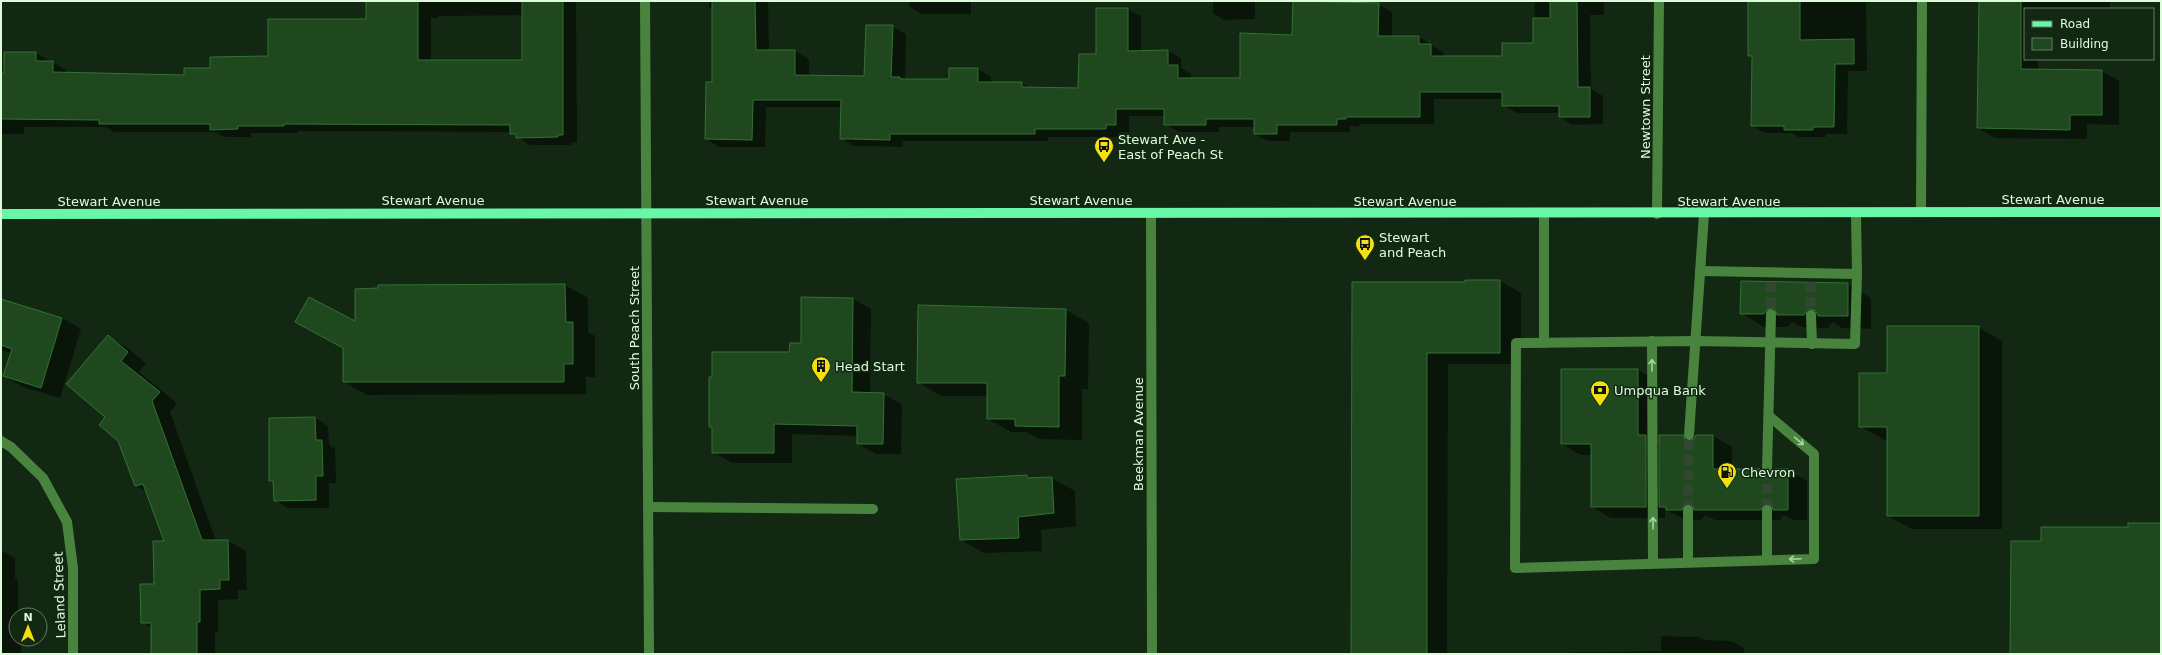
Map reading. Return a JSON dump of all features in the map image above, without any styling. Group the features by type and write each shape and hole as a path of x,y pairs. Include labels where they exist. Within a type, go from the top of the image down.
{"main road":[{"name":"Stewart Avenue","path":"1,214 1856,214 1921,212 2161,212"}],"street":[{"name":"South Peach Street","path":"645,1 649,654"},
{"name":"Newtown Street","path":"1657,214 1659,1"},
{"path":"1921,212 1922,1"},
{"name":"Beekman Avenue","path":"1151,214 1152,654"},
{"path":"1544,214 1544,343"},
{"path":"1689,435 1704,214"},
{"path":"1769,416 1814,454 1814,559 1653,562 1515,568 1516,343 1696,341 1855,344 1857,274 1856,214"},
{"path":"1700,271 1771,277 1810,278 1857,274"},
{"path":"1767,469 1770,314"},
{"path":"1812,315 1812,344"},
{"path":"1652,341 1653,562"},
{"name":"Leland Street","path":"1,441 11,447 43,478 67,522 73,568 73,654"},
{"path":"648,507 873,509"},
{"path":"1688,510 1688,561"},
{"path":"1767,510 1767,560"}],"building":[{"path":"366,1 418,1 418,60 522,60 522,1 563,1 563,135 558,135 558,137 516,138 516,134 510,134 510,125 284,124 284,126 238,126 238,129 210,130 210,124 99,124 99,120 1,119 1,73 4,73 4,52 36,52 36,61 53,61 53,72 184,75 184,68 210,68 210,57 268,56 268,19 366,19"},
{"path":"712,1 755,1 756,50 795,50 795,75 864,76 866,25 893,25 891,77 900,77 900,79 949,79 949,68 978,68 978,82 1022,82 1022,87 1078,88 1079,54 1096,54 1096,8 1128,8 1128,51 1168,50 1168,65 1178,65 1178,78 1240,78 1240,33 1292,35 1293,1 1379,3 1378,36 1419,36 1419,44 1431,44 1431,56 1502,56 1502,43 1533,43 1533,18 1550,18 1550,1 1577,1 1578,87 1590,87 1590,117 1559,117 1559,106 1502,106 1502,92 1420,92 1420,117 1346,117 1346,119 1337,119 1337,125 1277,125 1277,134 1254,134 1254,119 1206,119 1206,125 1164,125 1164,109 1116,109 1116,125 1106,125 1106,129 1035,129 1035,134 890,134 890,140 840,139 841,100 753,100 752,140 705,139 706,82 712,82"},
{"path":"1748,1 1800,1 1800,40 1854,39 1854,64 1835,64 1834,127 1813,127 1813,130 1784,130 1784,126 1751,126 1752,56 1748,56"},
{"path":"1979,1 2021,1 2021,69 2102,70 2102,115 2070,115 2070,130 1977,128"},
{"path":"1465,280 1500,280 1500,353 1427,353 1427,654 1351,654 1352,282 1465,282"},
{"path":"1741,281 1848,283 1848,316 1818,316 1816,311 1811,309 1807,310 1804,315 1777,315 1775,309 1771,308 1766,310 1764,314 1740,314"},
{"path":"565,284 566,322 573,322 573,364 564,364 564,382 343,382 343,348 295,322 309,297 355,321 355,289 378,288 378,285"},
{"path":"801,297 853,298 852,392 884,393 883,444 857,444 857,426 774,424 774,453 712,453 712,427 709,427 709,377 712,377 712,352 789,352 790,343 801,343"},
{"path":"1,299 62,318 41,388 3,376 12,349 1,345"},
{"path":"918,305 1066,309 1065,376 1059,376 1059,427 1015,426 1015,419 987,419 987,383 917,383"},
{"path":"1887,326 1979,326 1979,516 1887,516 1887,427 1859,427 1859,373 1887,373"},
{"path":"108,335 128,352 121,361 160,392 152,401 202,540 228,540 229,580 220,580 220,589 200,590 200,622 197,622 197,654 151,654 151,623 141,623 140,584 154,584 153,541 164,541 143,484 135,486 118,441 99,425 105,417 66,384"},
{"name":"Umpqua Bank","path":"1561,369 1638,369 1638,435 1646,435 1646,507 1591,507 1591,444 1561,444"},
{"path":"315,417 316,440 322,440 323,476 316,476 316,500 274,501 273,481 269,481 269,418"},
{"name":"Chevron","path":"1659,435 1683,435 1685,440 1689,441 1694,439 1696,435 1713,435 1713,469 1760,469 1763,474 1767,475 1772,473 1774,469 1788,469 1788,510 1773,510 1772,506 1767,504 1763,505 1761,510 1694,510 1693,506 1688,504 1684,505 1682,510 1666,510 1666,507 1659,507"},
{"path":"1027,475 1027,478 1052,477 1054,513 1018,517 1019,538 960,540 956,479"},
{"path":"2128,523 2161,523 2161,654 2010,654 2011,541 2041,541 2041,527 2128,527"}],"tunnel":[{"path":"1771,282 1771,314"},
{"path":"1810,282 1811,315"},
{"path":"1688,510 1689,435"},
{"path":"1767,469 1767,510"}],"place":[{"name":"Stewart Ave - East of Peach St","path":"1104,163"},
{"name":"Stewart and Peach","path":"1365,261"},
{"name":"Head Start","path":"821,383"},
{"name":"Umpqua Bank","path":"1600,407"},
{"name":"Chevron","path":"1727,489"}]}
